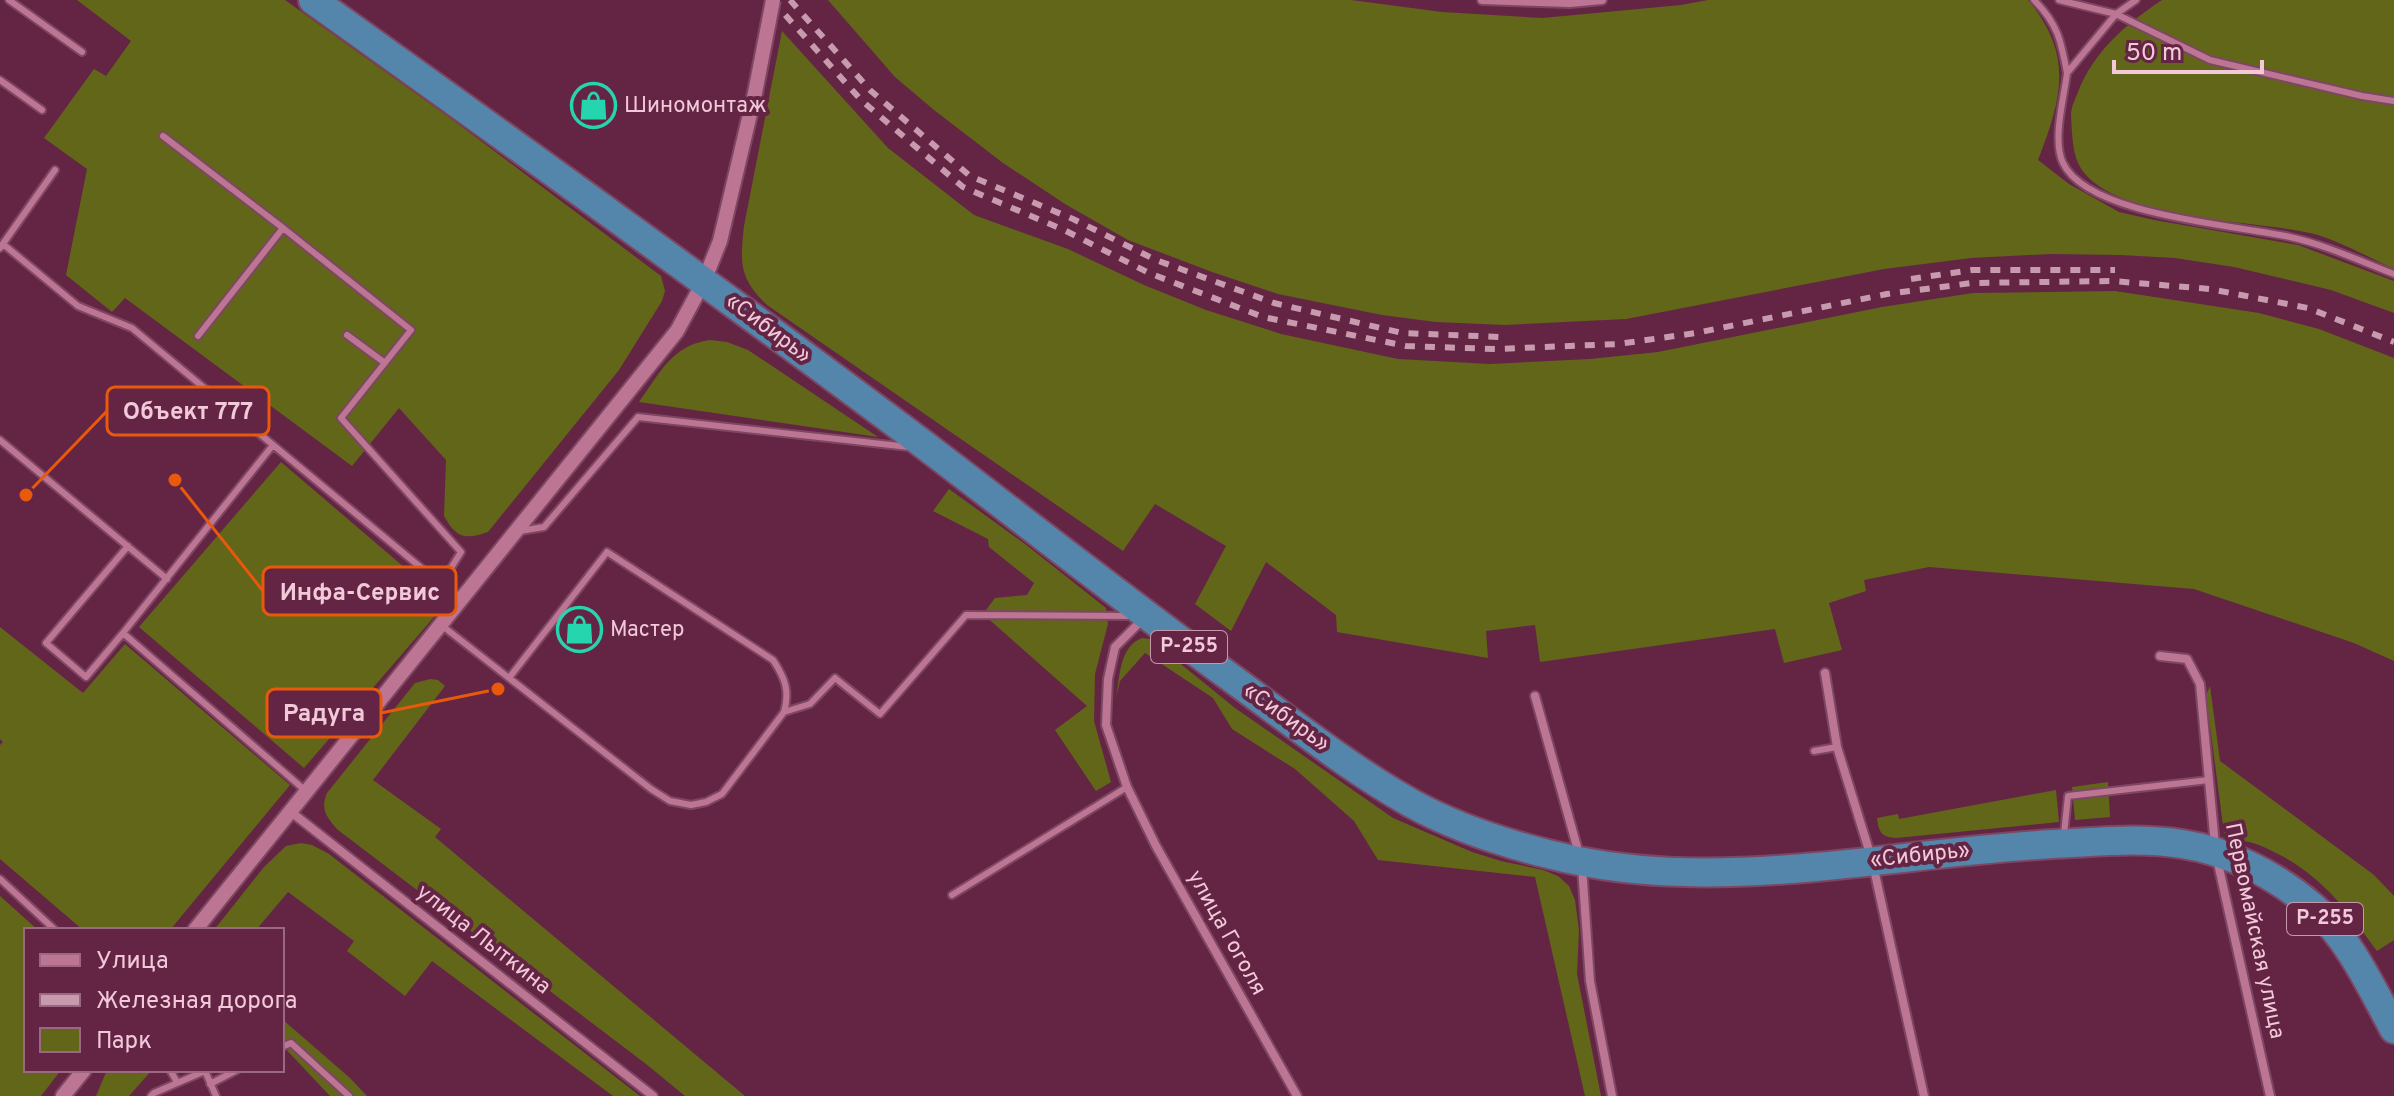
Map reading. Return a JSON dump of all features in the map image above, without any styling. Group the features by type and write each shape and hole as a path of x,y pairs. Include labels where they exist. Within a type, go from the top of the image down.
{"highway":[{"name":"«Сибирь»","path":"313,0 704,281 1146,616 1352,766 1413,804 1471,831 1581,862 1657,872 1795,869 2108,841 2185,844 2215,852"},
{"name":"Р-255","path":"2215,852 2245,863 2272,878 2315,908 2346,946 2394,1029"}],"street":[{"path":"197,928 665,348 689,312 724,226 773,0"},
{"path":"1482,0 1570,3 1602,0"},
{"name":"улица Гоголя","path":"1146,616 1115,647 1108,679 1106,725 1127,787 1156,846 1297,1096"},
{"name":"Первомайская улица","path":"2160,656 2187,659 2200,684 2215,852 2270,1096"},
{"path":"1825,673 1837,747 1872,860 1924,1096"},
{"path":"1535,696 1581,862 1590,981 1612,1096"},
{"name":"улица Лыткина","path":"291,812 653,1096"},
{"path":"63,1096 76,1090"}],"lane":[{"path":"9,0 82,52"},
{"path":"2034,0 2049,15 2060,39 2067,73 2058,137 2059,153 2064,167 2076,180 2125,206 2293,237 2394,274"},
{"path":"2059,0 2116,14 2210,60 2394,101"},
{"path":"2067,73 2116,14 2136,0"},
{"path":"0,80 42,110"},
{"path":"163,136 411,330 341,418 461,552 441,584"},
{"path":"55,170 2,246 78,306 132,328 460,600"},
{"path":"198,336 283,228"},
{"path":"347,335 385,363"},
{"path":"516,531 544,527 638,417 929,449"},
{"path":"0,440 167,579"},
{"path":"128,546 46,643 86,677 273,445"},
{"path":"440,624 509,678 651,789 670,801 691,805 722,794 784,712 787,688 783,674 773,660 607,552 509,678"},
{"path":"784,712 810,704 835,678 880,714 966,615 1146,616"},
{"path":"123,633 307,792"},
{"path":"1814,751 1837,747"},
{"path":"2063,843 2068,796 2209,780"},
{"path":"952,895 1127,787"},
{"path":"0,879 53,928"},
{"path":"284,1046 291,1043 349,1096"},
{"path":"171,1072 177,1082"},
{"path":"151,1096 202,1072"},
{"path":"205,1072 216,1096"},
{"path":"210,1084 233,1072"}],"green space":[{"path":"77,0 285,0 453,120 661,276 665,291 662,301 619,370 488,532 462,535 448,523 444,516 446,460 399,408 352,466 125,298 112,312 66,275 87,169 44,138 94,69 106,76 131,41"},
{"path":"828,0 1351,0 1442,12 1542,18 1708,0 2028,0 2043,20 2058,58 2058,97 2038,160 2069,184 2119,212 2298,245 2394,281 2394,313 2331,290 2234,267 2175,258 2051,254 1971,258 1884,269 1626,319 1505,325 1436,322 1382,315 1278,294 1128,240 1003,163 934,110 895,77"},
{"path":"2162,0 2394,0 2394,269 2320,236 2148,207 2117,196 2093,182 2078,163 2075,152 2071,115 2073,104 2085,77 2102,51 2124,29"},
{"path":"782,31 888,148 974,215 1068,249 1206,310 1281,334 1398,359 1490,364 1590,359 1658,352 1882,307 1973,293 2115,291 2259,313 2319,329 2394,358 2394,661 2354,643 2194,589 1929,567 1864,580 1866,591 1829,603 1842,650 1784,663 1775,629 1540,662 1535,625 1486,631 1488,658 1337,632 1336,615 1266,562 1231,631 1195,604 1226,546 1155,504 1123,551 767,305 751,286 742,260 744,226"},
{"path":"710,340 748,350 878,437 639,402 676,354"},
{"path":"281,462 446,603 304,768 139,627"},
{"path":"949,489 1106,608 1108,624 1095,674 1094,721 1111,782 1096,791 1055,730 1087,706 983,614 995,598 1027,595 1034,583 989,547 988,539 933,511"},
{"path":"0,627 83,693 125,644 290,785 172,928 81,928 0,859 0,745 3,742 0,739"},
{"path":"1142,638 1150,639 1235,708 1393,818 1472,852 1543,870 1558,876 1569,886 1575,900 1579,930 1577,974 1601,1096 1585,1096 1535,877 1378,860 1354,821 1295,769 1232,729 1213,698 1145,653 1120,681 1116,698 1125,655 1134,642"},
{"path":"438,680 445,686 373,780 441,829 435,837 745,1096 685,1096 338,830 331,821 325,809 327,793 415,683"},
{"path":"2210,686 2220,761 2374,875 2394,896 2394,940 2377,951 2344,908 2306,872 2267,849 2224,833 2206,695"},
{"path":"2108,782 2110,817 2075,820 2072,787"},
{"path":"2056,790 2059,822 1896,838 1884,835 1877,818 1898,814 1899,819"},
{"path":"301,843 312,845 329,854 640,1096 613,1096 432,961 405,996 347,951 354,941 288,892 258,928 216,928 264,867 286,846"},
{"path":"0,896 36,928 24,928 24,1072 59,1072 41,1096 0,1096"},
{"path":"284,1021 367,1096 330,1096 284,1047"},
{"path":"106,1072 150,1072 129,1096 96,1096"}],"railway":[{"path":"772,0 861,100 963,187 1064,230 1149,273 1263,317 1406,346 1496,349 1618,344 1696,333 1887,294 1972,283 2112,281 2210,289 2308,308 2394,342"},
{"path":"790,0 871,91 970,176 1073,219 1156,260 1274,303 1402,333 1501,337"},
{"path":"1911,279 1972,270 2115,270"}],"place":[{"name":"Шиномонтаж","path":"593,106"},
{"name":"Инфа-Сервис","path":"175,480"},
{"name":"Объект 777","path":"26,495"},
{"name":"Мастер","path":"579,630"},
{"name":"Радуга","path":"498,689"}]}
